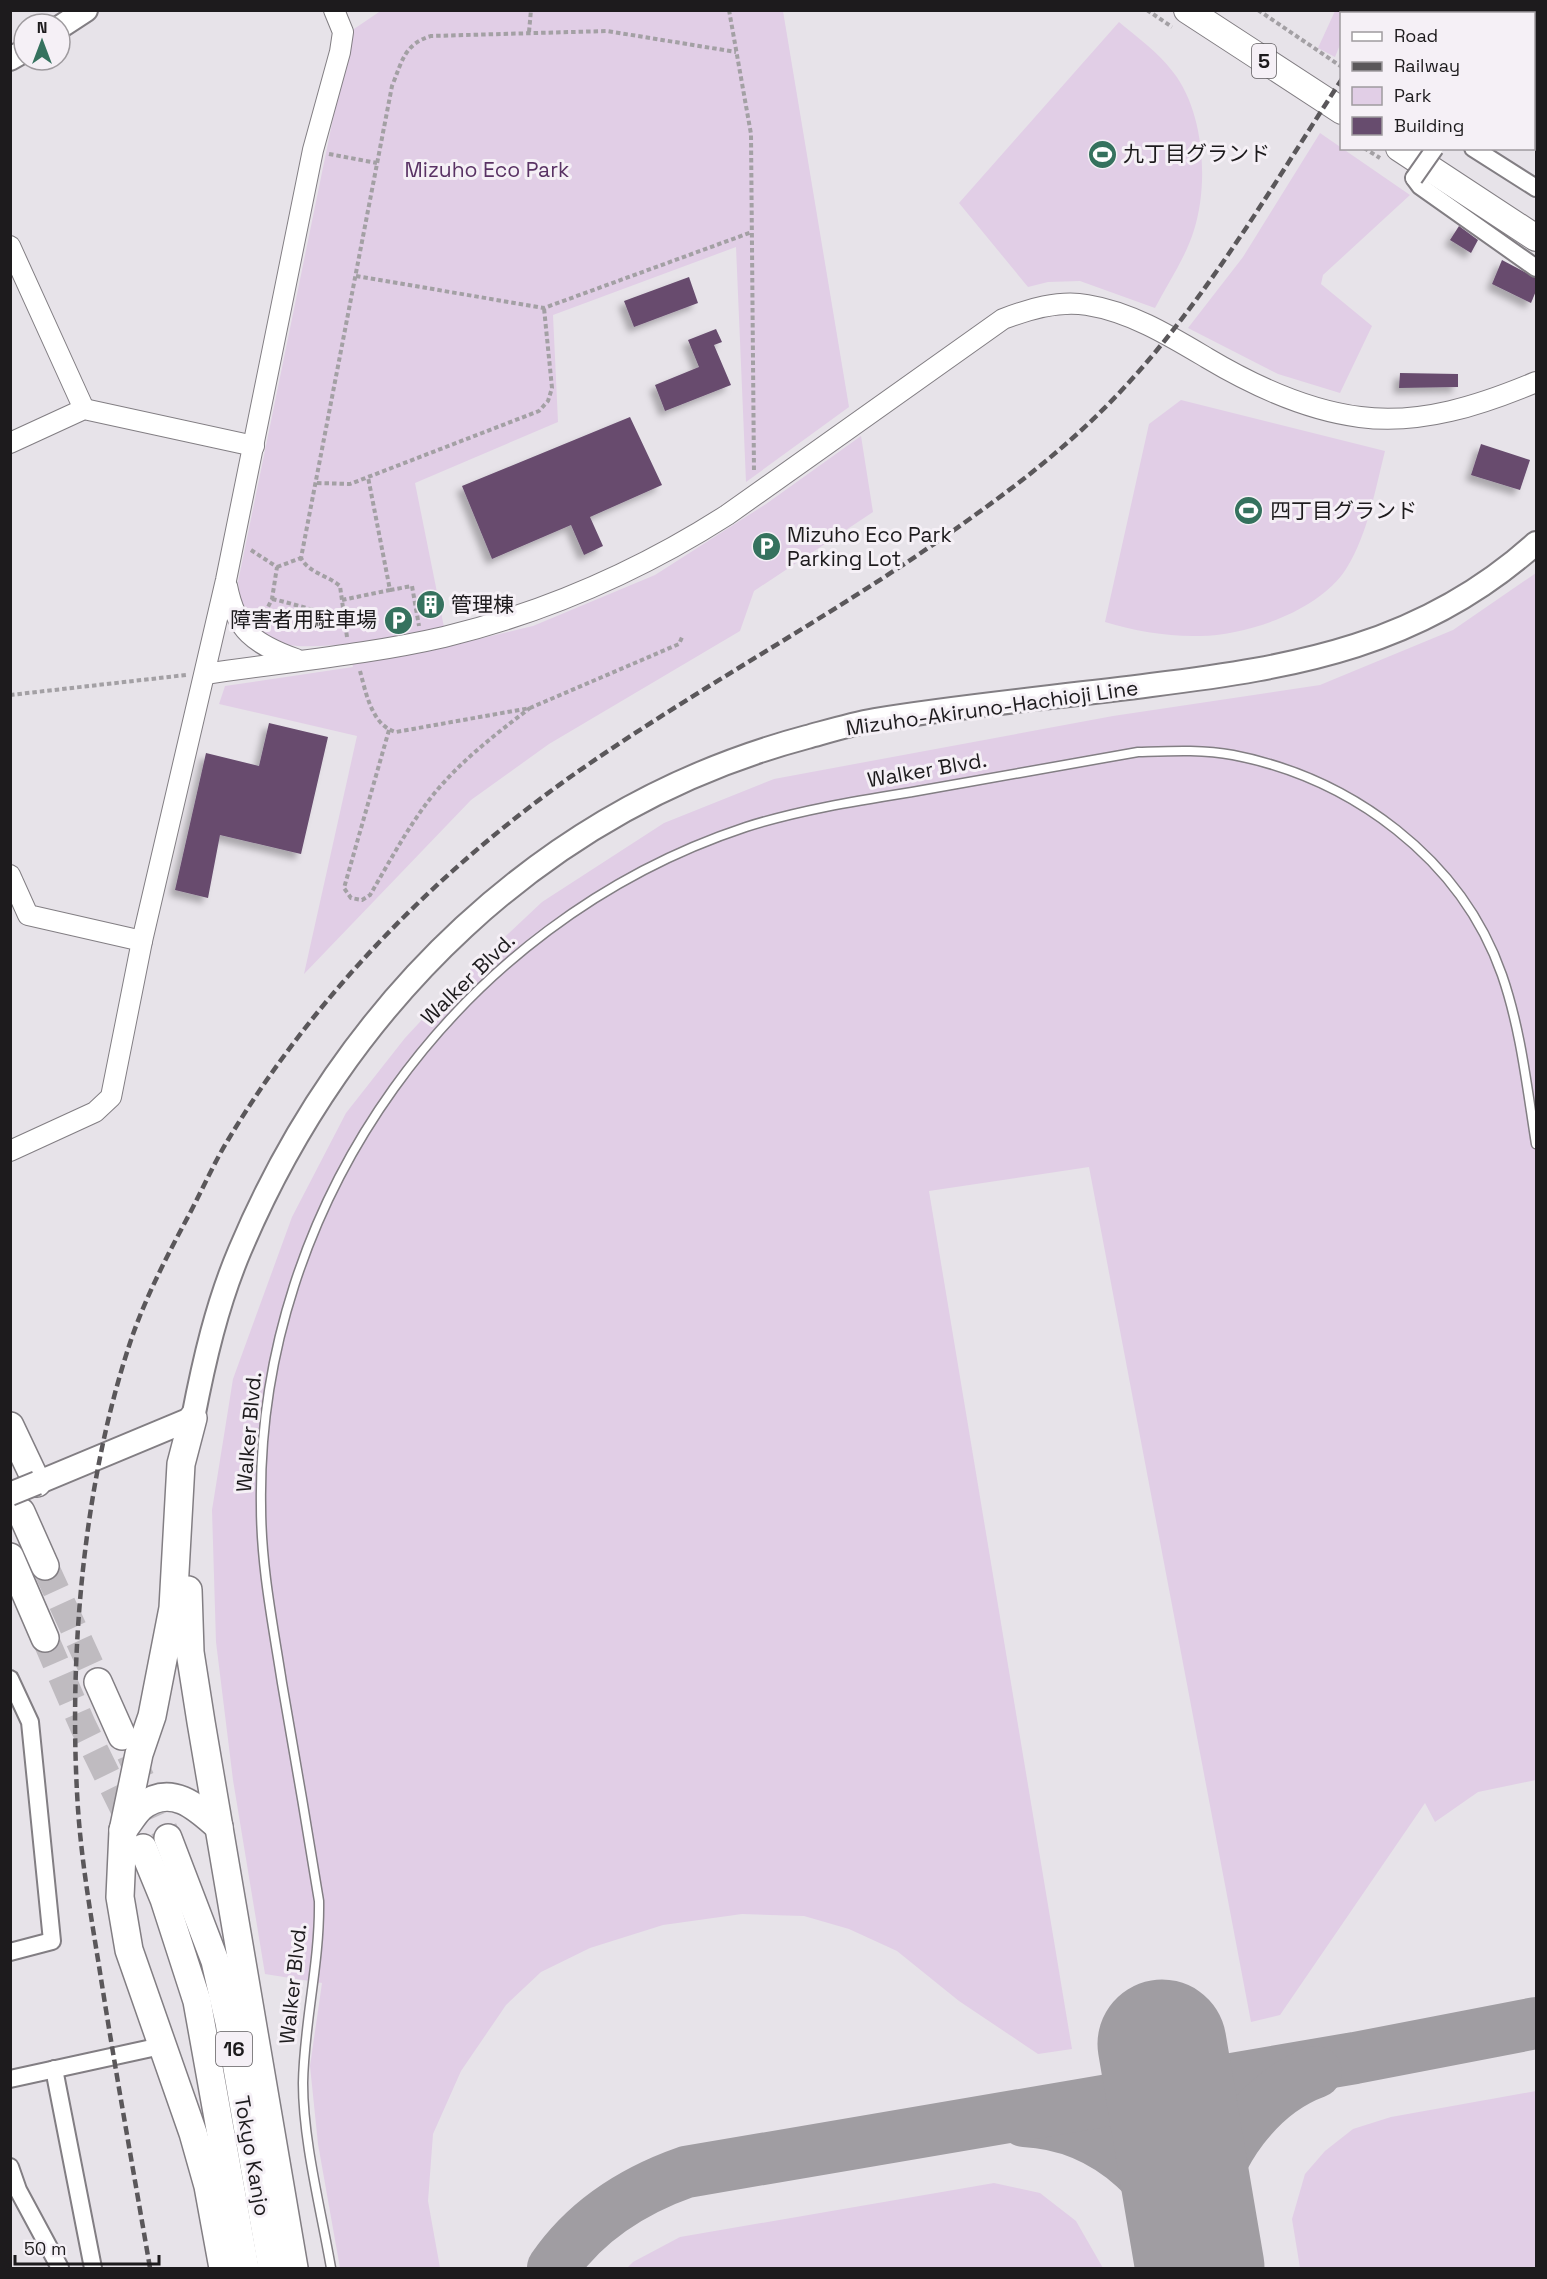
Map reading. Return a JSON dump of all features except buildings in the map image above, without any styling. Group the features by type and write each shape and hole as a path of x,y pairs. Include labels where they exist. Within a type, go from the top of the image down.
{"highway":[{"path":"193,1418 194,1456 188,1519 190,1652 294,2268"},
{"path":"193,1418 181,1464 174,1550 173,1608 152,1716 139,1754 123,1831 120,1897 129,1950 193,2133 208,2186 223,2268"},
{"path":"10,1426 37,1483"},
{"path":"16,1503 45,1566"},
{"path":"10,1557 45,1638"},
{"path":"98,1682 122,1736"},
{"path":"123,1831 141,1807 164,1797 182,1799 197,1807 219,1827"},
{"name":"Tokyo Kanjo","path":"168,1838 215,1961 229,2022 272,2268"},
{"name":"Tokyo Kanjo","path":"143,1848 164,1899 197,2001 245,2268"}],"main road":[{"path":"72,19 86,10"},
{"name":"5","path":"1187,10 1340,110"},
{"name":"5","path":"1219,10 1340,91"},
{"path":"1401,150 1536,238"},
{"path":"1433,150 1536,217"},
{"name":"Mizuho-Akiruno-Hachioji Line","path":"193,1418 204,1361 239,1251 288,1150 347,1056 444,944 489,903 573,842 629,807 725,762 768,748 871,721 1216,677 1333,654 1430,617 1495,577 1536,543"},
{"path":"16,1503 37,1483 193,1418"}],"street":[{"path":"10,1151 95,1112 111,1097 142,941 226,580 313,150 340,52 343,32 334,10"},
{"path":"1434,150 1414,178 1420,186 1536,268"},
{"path":"1476,150 1536,188"},
{"path":"10,246 84,410"},
{"path":"205,674 442,637 530,613 608,582 687,541 727,515 1003,320 1025,310 1070,304 1114,311 1169,335 1281,396 1360,417 1390,418 1444,413 1468,408 1536,382"},
{"path":"10,442 84,410 254,446"},
{"path":"226,580 231,606 249,635 263,646 299,660"},
{"path":"10,875 28,915 142,941"},
{"path":"10,1679 30,1722 52,1941 10,1952"},
{"path":"10,2079 161,2046"},
{"path":"54,2069 93,2268"},
{"path":"11,2169 18,2190 60,2268"}],"lane":[{"name":"Walker Blvd.","path":"331,2268 305,2117 303,2087 304,2054 319,1940 319,1901 267,1592 261,1506 265,1425 273,1366 285,1313 303,1256 326,1201 354,1147 396,1082 450,1017 503,965 555,923 618,883 676,854 747,827 832,805 1138,752 1185,751 1231,754 1278,765 1326,783 1402,832 1435,866 1463,902 1485,937 1501,974 1514,1014 1536,1144"}],"path":[{"path":"529,32 531,10"},
{"path":"729,10 751,134 754,476"},
{"path":"1258,10 1340,66"},
{"path":"348,644 340,586 330,578 307,568 301,558 392,86 403,57 416,41 431,36 529,32 607,31 736,52"},
{"path":"313,150 378,163"},
{"path":"356,276 544,308 752,232"},
{"path":"317,483 350,484 538,411 548,400 552,388 544,308"},
{"path":"368,477 390,590"},
{"path":"245,548 276,567"},
{"path":"276,567 301,558"},
{"path":"255,628 267,614 272,599 276,567"},
{"path":"342,600 412,586 420,632"},
{"path":"272,599 298,604 321,614 344,615"},
{"path":"360,671 369,705 389,730 396,732 530,708 679,644 683,635"},
{"path":"10,695 205,674"},
{"path":"389,730 344,888 351,898 362,900 370,895 409,829 446,780 530,708"}],"green space":[{"name":"Mizuho Eco Park","path":"382,10 783,11 849,407 746,482 736,247 553,315 558,422 415,483 444,627 420,633 424,652 533,626 655,575 766,504 861,436 873,512 754,591 740,631 549,744 471,800 304,974 357,736 219,704 225,686 353,667 348,644 290,645 261,634 250,622 242,605 238,582 351,31"},
{"path":"1335,11 1355,11 1340,12 1340,44 1335,57 1318,48"},
{"name":"九丁目グランド","path":"1119,22 1155,52 1173,72 1191,107 1201,148 1201,191 1194,230 1182,260 1155,308 1080,281 1048,282 1028,287 959,203"},
{"path":"1320,133 1340,147 1340,150 1345,150 1410,195 1323,275 1321,284 1372,326 1340,393 1278,374 1188,328 1243,257"},
{"name":"四丁目グランド","path":"1181,400 1385,451 1370,512 1354,555 1334,584 1319,597 1281,618 1219,635 1164,634 1140,631 1105,622 1149,424"},
{"path":"1536,573 1536,1780 1478,1792 1435,1822 1425,1803 1280,2015 1251,2022 1089,1167 929,1191 1072,2049 1038,2054 959,2001 897,1951 849,1929 804,1916 742,1914 663,1925 590,1948 541,1972 506,2005 461,2071 433,2134 428,2201 440,2268 340,2268 318,2144 310,2066 322,1983 265,1974 233,1780 216,1642 212,1510 233,1379 292,1217 346,1113 405,1038 457,982 542,902 664,823 774,779 1113,716 1320,685 1453,630"},
{"path":"1536,2091 1536,2268 1300,2268 1292,2219 1305,2174 1325,2151 1353,2129 1391,2117"},
{"path":"994,2183 1040,2193 1076,2221 1103,2268 627,2268 633,2262 680,2237"}],"taxiway":[{"path":"553,2268 580,2235 612,2209 647,2188 686,2172 1355,2058 1536,2023"},
{"path":"1202,2268 1201,2234 1204,2214 1218,2169 1229,2148 1258,2110 1295,2082 1316,2072"},
{"path":"1024,2121 1055,2125 1084,2135 1110,2149 1134,2167 1155,2188 1172,2213 1187,2239 1198,2268"}],"runway":[{"path":"1162,2044 1200,2268"}],"tunnel":[{"path":"45,1566 98,1682"},
{"path":"45,1638 83,1726 133,1828"},
{"path":"130,1754 168,1838"}],"railway":[{"path":"150,2268 82,1853 75,1751 78,1631 91,1510 101,1450 115,1392 144,1305 218,1158 262,1087 299,1035 339,986 427,895 474,853 522,813 623,741 876,582 975,515 1014,487 1087,425 1153,355 1211,280 1340,82"}],"place":[{"name":"九丁目グランド","path":"1102,154"},
{"name":"四丁目グランド","path":"1249,511"},
{"name":"Mizuho Eco Park Parking Lot","path":"766,547"},
{"name":"管理棟","path":"430,605"},
{"name":"障害者用駐車場","path":"398,620"}]}
